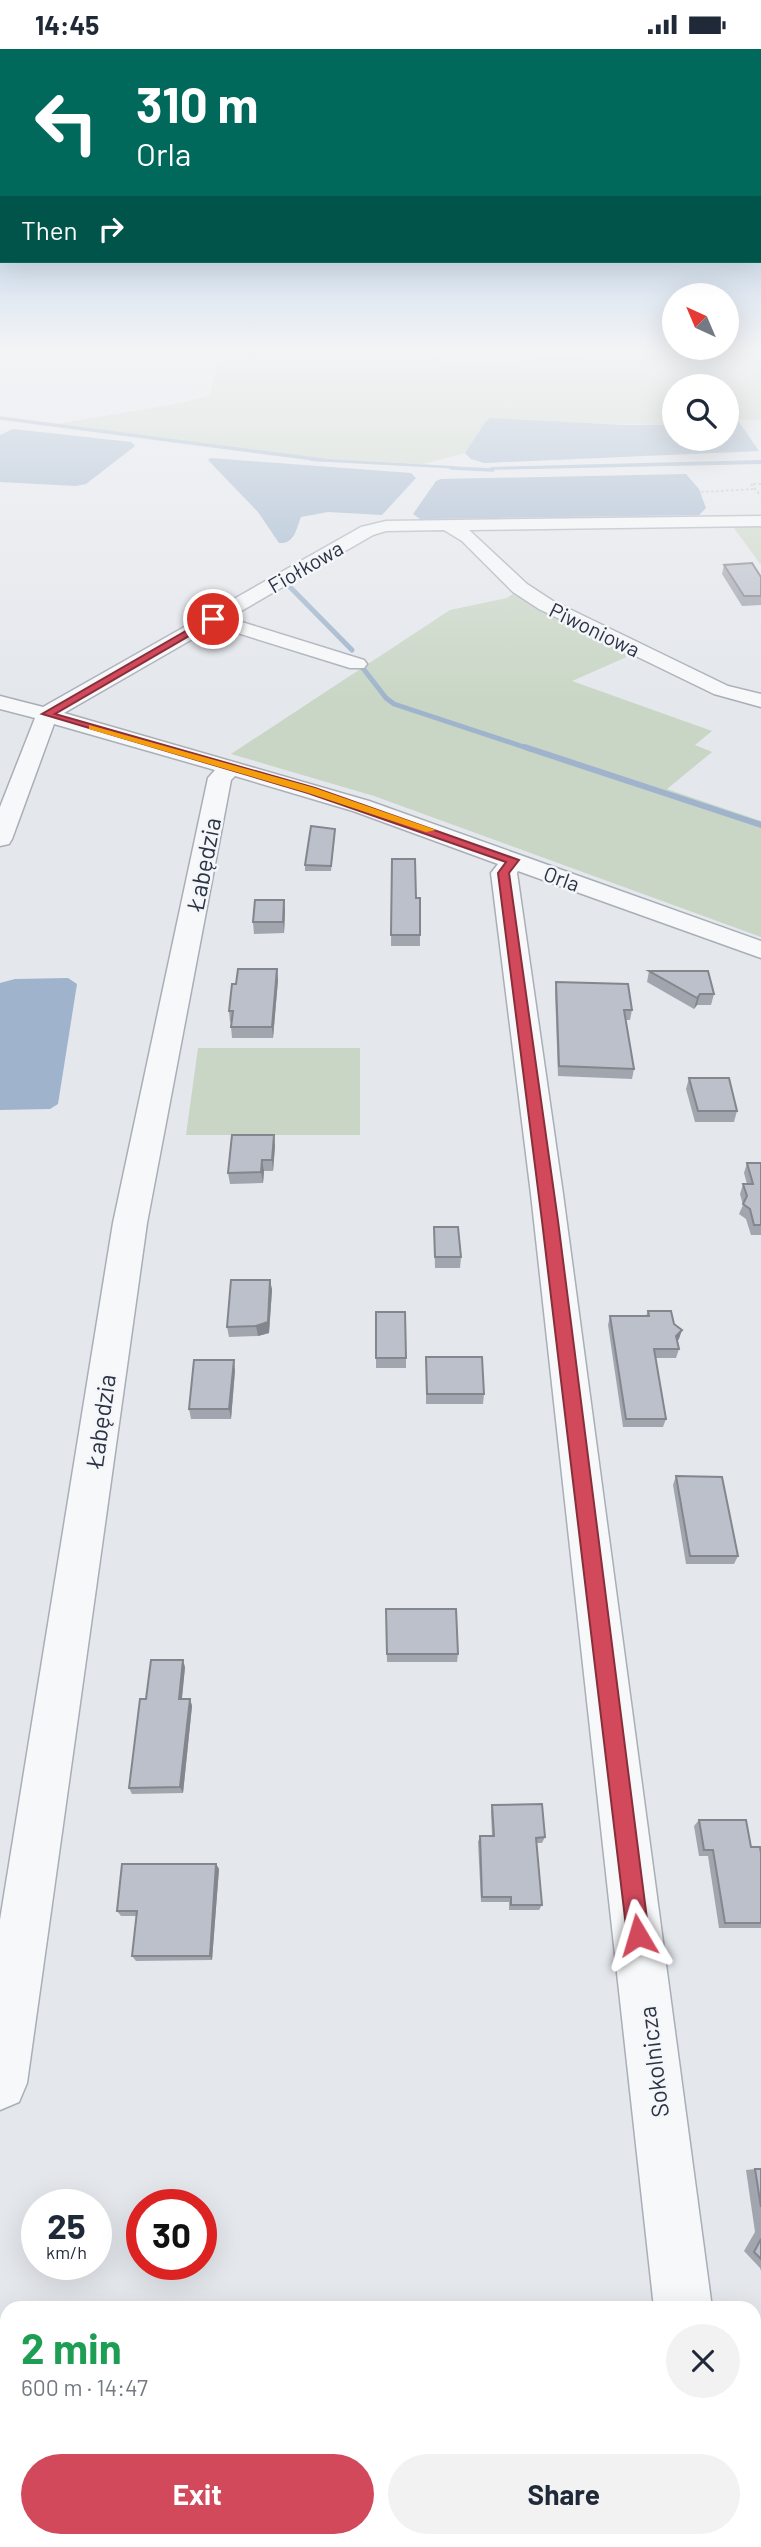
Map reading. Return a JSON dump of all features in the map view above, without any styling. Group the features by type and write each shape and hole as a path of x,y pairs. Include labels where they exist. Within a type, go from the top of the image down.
{"street":[{"name":"Fiołkowa","path":"47,714 367,531 386,526 761,521"},
{"name":"Piwoniowa","path":"449,526 468,537 534,598 721,690 761,701"},
{"path":"213,619 357,664"},
{"name":"Orla","path":"0,702 361,806 761,950"},
{"path":"0,839 47,714"},
{"name":"Łabędzia","path":"0,2083 130,1223 220,778 231,767"},
{"name":"Sokolnicza","path":"513,860 504,873 550,1221 682,2301"}],"path":[{"path":"761,484 751,484 761,496"},
{"path":"701,492 755,489"}],"green space":[{"path":"731,524 761,524 761,565"},
{"path":"513,594 631,655 572,681 712,731 695,745 712,752 667,789 761,821 761,937 374,796 231,754 450,610 507,598"},
{"path":"198,1048 360,1048 360,1135 186,1135"}],"water":[{"path":"0,468 107,468 86,484 76,486 0,482"},
{"path":"215,468 339,468 411,473 416,478 382,515 328,512 301,517 292,538 284,543 279,543 258,512"},
{"path":"490,468 595,468 482,470"},
{"path":"686,474 699,489 706,508 699,515 420,519 413,514 436,481 441,479"},
{"path":"68,978 77,984 58,1104 50,1109 0,1110 0,983 15,979"}],"building":[{"path":"752,563 761,577 761,596 744,596 724,565"},
{"path":"311,826 335,829 331,866 305,865"},
{"path":"392,859 415,859 416,898 420,898 420,935 391,935"},
{"path":"255,900 284,900 283,922 253,922"},
{"path":"238,969 277,969 272,1027 231,1027 233,1011 229,1011 232,984 236,984"},
{"path":"649,971 708,971 714,994 700,994 697,998"},
{"path":"556,982 628,984 632,1010 624,1010 634,1069 559,1066"},
{"path":"689,1078 729,1078 737,1111 698,1111"},
{"path":"232,1135 274,1135 272,1160 262,1160 261,1172 228,1173"},
{"path":"747,1163 761,1163 761,1225 754,1225 750,1209 743,1204 747,1196 743,1184 753,1184"},
{"path":"434,1227 458,1227 461,1257 435,1257"},
{"path":"231,1280 270,1280 268,1322 256,1326 227,1327"},
{"path":"648,1311 671,1311 674,1324 682,1330 676,1336 679,1349 654,1349 666,1419 626,1419 610,1316 649,1316"},
{"path":"376,1312 405,1312 406,1358 376,1358"},
{"path":"426,1357 482,1357 484,1394 427,1394"},
{"path":"194,1360 234,1360 229,1409 189,1409"},
{"path":"676,1476 722,1477 738,1556 690,1556"},
{"path":"386,1609 456,1609 458,1654 387,1654"},
{"path":"151,1660 183,1660 179,1699 190,1699 180,1787 129,1788 140,1699 146,1699"},
{"path":"542,1804 545,1837 536,1838 542,1905 511,1905 511,1897 482,1897 480,1836 494,1836 492,1805"},
{"path":"699,1820 746,1820 751,1847 760,1847 761,1853 761,1923 725,1923 713,1850 704,1850"},
{"path":"122,1864 216,1864 210,1956 132,1956 137,1911 117,1911"},
{"path":"755,2169 761,2169 761,2207"},
{"path":"761,2239 761,2259 754,2252"}],"waterway":[{"path":"451,468 493,470"},
{"path":"288,585 352,650"},
{"path":"362,667 386,698 394,704 530,749"},
{"path":"525,747 761,825"}],"slow traffic":[{"path":"92,727 311,790 430,830"}],"route":[{"path":"213,619 47,714 311,790 513,860 504,873 638,1935"}]}
